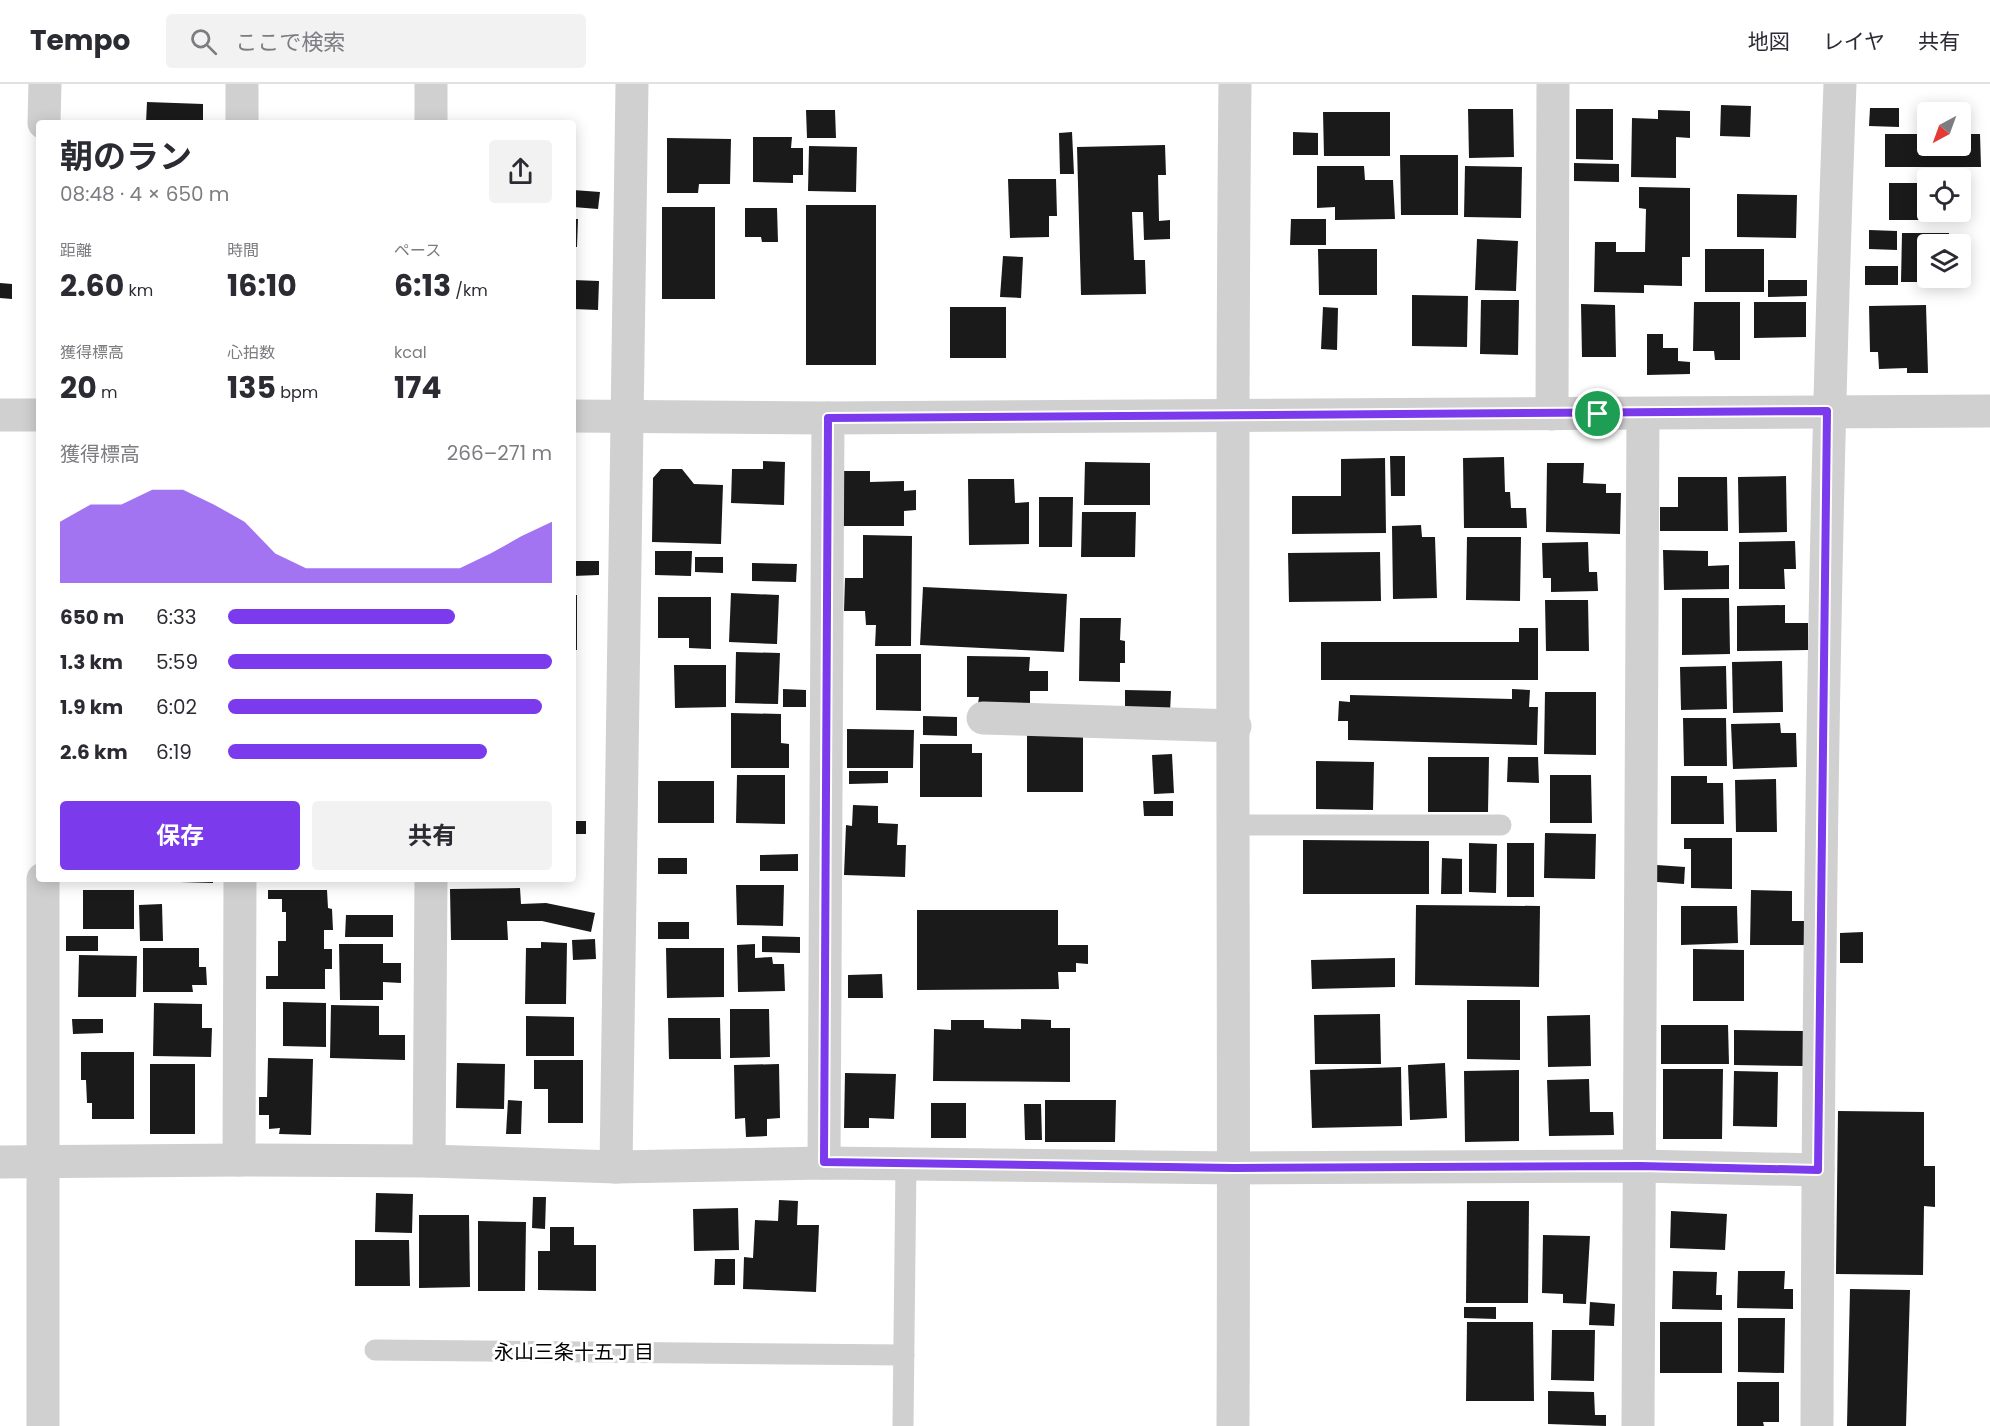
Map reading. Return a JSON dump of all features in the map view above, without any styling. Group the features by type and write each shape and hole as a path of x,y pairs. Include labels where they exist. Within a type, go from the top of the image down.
{"street":[{"path":"44,120 45,84"},
{"path":"242,84 242,120"},
{"path":"431,84 431,120"},
{"path":"616,1167 632,84"},
{"path":"1233,1426 1232,416 1235,84"},
{"path":"1552,414 1553,84"},
{"path":"1817,1426 1827,411 1840,84"},
{"path":"576,416 828,418 1990,411"},
{"path":"1638,1426 1643,414"},
{"path":"0,415 36,415"},
{"path":"824,1162 828,418"},
{"path":"983,718 1234,726"},
{"path":"43,882 43,1426"},
{"path":"239,1160 240,882"},
{"path":"429,1161 431,882"},
{"path":"0,1162 429,1161 616,1167 824,1162 1234,1168 1640,1166 1818,1170"}],"lane":[{"path":"1234,825 1501,825"},
{"path":"903,1426 906,1164"},
{"path":"375,1350 904,1355"}],"building":[{"path":"147,102 203,104 203,120 146,120"},
{"path":"1721,105 1751,106 1750,137 1720,136"},
{"path":"1870,108 1899,108 1899,127 1869,126"},
{"path":"1468,109 1513,109 1514,157 1469,158"},
{"path":"1576,109 1613,109 1613,160 1576,159"},
{"path":"806,110 835,110 836,138 807,138"},
{"path":"1658,110 1690,111 1690,138 1676,137 1676,178 1631,177 1632,118 1658,119"},
{"path":"1323,112 1390,112 1390,156 1324,156"},
{"path":"1072,132 1074,174 1060,174 1059,133"},
{"path":"1293,132 1318,133 1318,155 1293,155"},
{"path":"1885,134 1917,134 1917,156 1971,156 1971,134 1980,134 1981,167 1885,167"},
{"path":"753,137 792,137 791,148 803,148 803,175 793,175 793,183 753,182"},
{"path":"667,138 731,139 730,184 699,184 698,193 667,193"},
{"path":"1165,145 1166,175 1158,175 1159,221 1170,220 1170,239 1144,240 1143,212 1132,212 1134,260 1145,260 1146,294 1081,295 1077,147"},
{"path":"809,146 857,147 856,192 808,191"},
{"path":"1400,155 1458,155 1458,215 1401,215"},
{"path":"1574,163 1619,164 1619,182 1574,181"},
{"path":"1317,166 1364,166 1365,180 1393,180 1395,219 1335,220 1335,207 1317,208"},
{"path":"1465,166 1522,167 1521,218 1464,217"},
{"path":"1008,179 1056,179 1057,216 1049,216 1049,237 1010,238"},
{"path":"1889,183 1917,183 1917,220 1889,220"},
{"path":"1639,187 1690,188 1690,257 1682,257 1682,286 1644,285 1644,293 1594,292 1595,242 1616,242 1616,252 1645,252 1646,209 1639,208"},
{"path":"576,190 600,192 598,209 576,207"},
{"path":"1737,194 1797,195 1796,238 1737,237"},
{"path":"806,205 876,205 876,365 806,365"},
{"path":"662,207 715,207 715,299 662,299"},
{"path":"745,208 777,208 778,242 762,242 761,237 745,237"},
{"path":"576,219 578,219 577,247"},
{"path":"1291,219 1326,219 1326,245 1290,245"},
{"path":"1869,230 1897,231 1897,250 1869,249"},
{"path":"1902,233 1949,233 1917,234 1917,282 1901,282"},
{"path":"1477,239 1518,241 1516,291 1475,290"},
{"path":"1318,249 1377,249 1377,295 1319,295"},
{"path":"1705,249 1764,249 1764,292 1705,292"},
{"path":"1003,256 1023,257 1021,298 1000,297"},
{"path":"1865,266 1898,266 1898,285 1865,285"},
{"path":"576,280 599,281 598,310 576,309"},
{"path":"1768,280 1807,280 1807,296 1768,297"},
{"path":"0,283 12,284 12,299 0,298"},
{"path":"1412,295 1468,296 1467,347 1412,346"},
{"path":"1481,300 1519,300 1518,355 1480,354"},
{"path":"1694,302 1740,302 1740,360 1715,360 1714,351 1693,351"},
{"path":"1754,302 1806,302 1806,337 1754,338"},
{"path":"1581,304 1615,305 1616,357 1582,357"},
{"path":"1926,305 1928,373 1907,373 1907,368 1879,369 1878,352 1870,352 1869,306"},
{"path":"950,307 1006,307 1006,358 950,358"},
{"path":"1323,307 1338,308 1337,350 1321,349"},
{"path":"1647,334 1663,334 1663,348 1678,348 1678,361 1690,362 1690,374 1647,375"},
{"path":"1390,456 1405,456 1405,496 1391,496"},
{"path":"1504,457 1505,492 1510,492 1511,508 1526,508 1527,528 1464,528 1463,458"},
{"path":"1385,458 1386,533 1292,534 1292,496 1341,496 1341,459"},
{"path":"763,461 785,462 784,505 731,503 732,469 763,469"},
{"path":"1085,462 1150,463 1150,505 1084,505"},
{"path":"1547,463 1584,463 1583,483 1606,484 1606,493 1621,493 1620,534 1546,532"},
{"path":"661,469 682,469 694,484 723,485 721,544 652,542 653,478"},
{"path":"842,471 870,471 870,482 904,481 904,491 916,490 916,510 904,511 904,526 842,526"},
{"path":"1786,476 1787,532 1739,533 1738,477"},
{"path":"1678,477 1727,477 1728,531 1660,531 1660,507 1678,507"},
{"path":"968,479 1014,479 1015,503 1029,502 1029,544 969,545"},
{"path":"1039,497 1073,497 1072,547 1039,547"},
{"path":"1082,512 1136,512 1135,557 1081,557"},
{"path":"1421,525 1422,537 1435,537 1437,598 1393,599 1392,526"},
{"path":"863,535 912,536 911,646 875,646 876,625 866,625 865,611 844,611 845,578 863,578"},
{"path":"1467,537 1521,537 1520,601 1466,600"},
{"path":"1795,541 1796,569 1784,569 1785,589 1739,589 1739,542"},
{"path":"1588,542 1589,572 1597,572 1598,591 1551,592 1551,578 1543,578 1542,543"},
{"path":"1663,550 1708,551 1708,566 1729,565 1729,589 1664,590"},
{"path":"655,551 692,551 691,576 655,575"},
{"path":"1380,552 1381,601 1289,602 1288,553"},
{"path":"695,557 723,557 723,573 695,572"},
{"path":"576,561 599,561 599,575 576,576"},
{"path":"752,563 797,564 796,582 752,581"},
{"path":"923,587 1067,594 1064,652 920,645"},
{"path":"731,593 779,595 777,644 729,642"},
{"path":"576,595 577,595 576,650"},
{"path":"658,597 711,597 711,649 689,648 689,638 658,638"},
{"path":"1682,598 1729,598 1730,654 1682,655"},
{"path":"1545,600 1588,600 1589,651 1546,651"},
{"path":"1785,605 1785,623 1808,623 1808,650 1737,651 1737,606"},
{"path":"1080,618 1121,618 1120,640 1125,641 1125,663 1120,663 1120,682 1079,681"},
{"path":"1519,628 1538,628 1538,680 1321,680 1321,642 1519,642"},
{"path":"736,652 780,653 778,704 735,703"},
{"path":"876,654 921,654 921,711 876,710"},
{"path":"967,656 1030,657 1029,671 1048,671 1048,691 1030,691 1030,704 978,704 979,697 967,697"},
{"path":"1782,661 1783,712 1733,713 1732,662"},
{"path":"674,665 726,665 726,707 675,708"},
{"path":"1726,666 1727,709 1681,710 1680,667"},
{"path":"783,689 806,690 806,707 783,707"},
{"path":"1512,689 1530,690 1529,707 1538,707 1537,745 1348,740 1348,721 1338,721 1339,701 1350,702 1350,695 1512,699"},
{"path":"1125,690 1171,691 1170,712 1125,711"},
{"path":"1545,692 1596,692 1596,755 1544,754"},
{"path":"731,713 781,714 781,743 789,744 789,768 731,768"},
{"path":"923,716 957,717 957,736 923,735"},
{"path":"1683,718 1726,718 1727,766 1684,766"},
{"path":"1780,723 1781,733 1796,733 1797,767 1733,769 1731,724"},
{"path":"847,729 914,730 913,768 847,768"},
{"path":"1027,731 1083,732 1083,792 1027,792"},
{"path":"920,744 972,744 972,753 982,753 982,797 920,797"},
{"path":"1172,754 1174,793 1154,794 1152,755"},
{"path":"1428,757 1489,757 1488,812 1428,812"},
{"path":"1508,757 1538,757 1539,783 1507,782"},
{"path":"1316,761 1374,762 1373,810 1316,809"},
{"path":"849,771 888,771 888,783 849,784"},
{"path":"737,775 785,775 785,824 736,823"},
{"path":"1550,775 1591,775 1592,823 1550,823"},
{"path":"1671,776 1707,776 1707,783 1723,783 1724,824 1671,824"},
{"path":"1776,779 1777,832 1736,832 1735,780"},
{"path":"658,781 714,781 714,823 658,823"},
{"path":"1143,801 1173,801 1173,816 1144,816"},
{"path":"853,805 878,806 878,823 898,824 897,845 906,845 905,877 844,875 846,825 852,826"},
{"path":"576,821 586,821 586,834 576,834"},
{"path":"1545,833 1596,834 1595,879 1544,878"},
{"path":"1684,838 1732,838 1732,889 1691,888 1691,849 1684,849"},
{"path":"1303,840 1429,841 1429,894 1303,894"},
{"path":"1469,843 1497,844 1496,893 1469,892"},
{"path":"1507,843 1534,843 1534,897 1507,897"},
{"path":"798,854 798,871 760,871 760,855"},
{"path":"658,858 687,858 687,874 658,874"},
{"path":"1442,858 1462,859 1462,894 1441,894"},
{"path":"1657,865 1685,867 1684,884 1657,882"},
{"path":"736,885 784,885 783,926 737,925"},
{"path":"520,888 521,904 546,903 595,913 591,932 542,921 507,921 508,940 451,940 450,889"},
{"path":"83,890 134,890 134,929 83,929"},
{"path":"268,890 327,890 328,908 332,909 333,930 324,930 324,949 332,949 332,969 325,969 325,989 266,989 266,976 278,976 278,941 286,941 286,912 282,912 282,899 268,899"},
{"path":"1751,890 1792,891 1792,921 1805,921 1805,945 1750,945"},
{"path":"162,904 163,941 140,941 139,905"},
{"path":"1416,905 1540,906 1539,987 1415,985"},
{"path":"1681,906 1737,906 1738,943 1681,945"},
{"path":"917,910 1058,910 1058,945 1088,945 1088,964 1076,963 1076,972 1058,972 1059,989 917,990"},
{"path":"346,915 393,915 393,937 345,937"},
{"path":"658,922 689,922 689,939 658,939"},
{"path":"1863,932 1863,963 1840,963 1840,933"},
{"path":"66,936 98,936 98,951 66,951"},
{"path":"762,936 800,937 800,953 762,952"},
{"path":"595,939 596,959 573,960 572,940"},
{"path":"541,942 567,943 566,1004 525,1004 526,948 541,948"},
{"path":"339,944 383,944 383,963 401,963 401,983 383,982 383,1000 340,1000"},
{"path":"755,944 755,958 772,957 773,964 784,964 785,991 738,992 737,945"},
{"path":"143,948 199,948 199,967 206,967 207,985 192,985 193,992 143,992"},
{"path":"666,948 724,948 724,997 667,998"},
{"path":"1693,949 1744,950 1744,1001 1693,1001"},
{"path":"79,955 137,956 136,997 78,997"},
{"path":"1395,958 1395,987 1312,989 1311,960"},
{"path":"882,974 883,998 848,998 848,975"},
{"path":"1467,1000 1520,1000 1520,1060 1467,1059"},
{"path":"283,1002 326,1003 326,1047 283,1046"},
{"path":"154,1003 202,1004 202,1028 212,1028 211,1057 153,1056"},
{"path":"331,1005 379,1006 379,1035 405,1035 405,1060 330,1058"},
{"path":"730,1009 769,1009 770,1057 730,1058"},
{"path":"1380,1014 1381,1064 1315,1064 1314,1015"},
{"path":"1590,1015 1591,1066 1548,1067 1547,1016"},
{"path":"526,1016 574,1017 574,1056 526,1056"},
{"path":"668,1018 720,1018 721,1059 669,1059"},
{"path":"72,1019 103,1019 103,1033 73,1034"},
{"path":"1021,1019 1051,1020 1051,1028 1070,1028 1070,1082 933,1081 934,1029 951,1030 951,1020 984,1020 984,1028 1021,1029"},
{"path":"1661,1025 1728,1025 1729,1064 1661,1064"},
{"path":"1734,1030 1804,1031 1804,1066 1734,1065"},
{"path":"81,1052 134,1052 134,1119 92,1119 92,1103 87,1103 86,1080 81,1080"},
{"path":"268,1058 313,1059 311,1135 279,1134 280,1128 269,1129 269,1115 259,1115 259,1097 267,1097"},
{"path":"534,1060 583,1060 583,1123 548,1123 548,1089 534,1089"},
{"path":"457,1063 505,1064 504,1109 456,1108"},
{"path":"1445,1063 1447,1118 1410,1120 1408,1065"},
{"path":"150,1064 195,1064 195,1134 150,1134"},
{"path":"779,1064 780,1118 767,1119 767,1136 746,1137 745,1118 735,1119 734,1065"},
{"path":"1401,1067 1402,1126 1312,1128 1310,1070"},
{"path":"1663,1069 1723,1069 1722,1139 1663,1139"},
{"path":"1519,1070 1519,1141 1465,1142 1464,1071"},
{"path":"1734,1071 1778,1072 1777,1127 1733,1126"},
{"path":"845,1073 896,1074 894,1119 869,1118 869,1128 844,1128"},
{"path":"1589,1079 1590,1112 1613,1112 1614,1135 1549,1136 1547,1080"},
{"path":"508,1100 522,1101 521,1134 506,1134"},
{"path":"1045,1100 1116,1100 1115,1142 1045,1142"},
{"path":"931,1103 966,1103 966,1138 931,1138"},
{"path":"1024,1104 1041,1104 1042,1140 1025,1140"},
{"path":"1838,1111 1924,1112 1924,1166 1935,1166 1935,1207 1924,1206 1923,1275 1836,1274"},
{"path":"376,1193 413,1194 412,1233 375,1232"},
{"path":"533,1197 546,1197 545,1229 532,1228"},
{"path":"779,1200 798,1201 797,1225 819,1225 816,1292 743,1289 744,1257 753,1258 755,1220 778,1221"},
{"path":"1467,1201 1529,1201 1528,1303 1466,1303"},
{"path":"738,1208 739,1250 694,1251 693,1209"},
{"path":"1671,1211 1727,1214 1725,1250 1670,1248"},
{"path":"419,1215 469,1215 470,1287 419,1288"},
{"path":"478,1221 526,1222 525,1291 478,1291"},
{"path":"550,1227 574,1227 574,1245 596,1245 596,1291 538,1290 538,1251 550,1251"},
{"path":"1543,1235 1590,1236 1586,1304 1563,1303 1563,1294 1542,1293"},
{"path":"355,1240 409,1240 410,1286 355,1286"},
{"path":"715,1259 735,1259 735,1285 714,1285"},
{"path":"1673,1271 1717,1272 1716,1295 1722,1295 1722,1310 1672,1309"},
{"path":"1738,1271 1785,1271 1784,1289 1793,1289 1793,1309 1737,1308"},
{"path":"1850,1289 1910,1290 1906,1426 1847,1426"},
{"path":"1590,1302 1615,1304 1614,1326 1589,1325"},
{"path":"1464,1307 1496,1307 1496,1319 1464,1318"},
{"path":"1738,1318 1785,1318 1784,1373 1738,1372"},
{"path":"1467,1322 1533,1322 1534,1401 1466,1401"},
{"path":"1660,1322 1722,1322 1722,1373 1660,1373"},
{"path":"1552,1330 1595,1330 1594,1381 1551,1380"},
{"path":"1737,1382 1779,1382 1779,1422 1763,1422 1764,1426 1737,1426"},
{"path":"1548,1391 1594,1392 1595,1415 1606,1415 1606,1426 1548,1424"}],"district":[{"name":"永山三条十五丁目","path":"574,1352"}],"route":[{"path":"1827,411 1818,1170 1640,1166 1234,1168 824,1162 828,418 1598,414 1827,411"}]}
